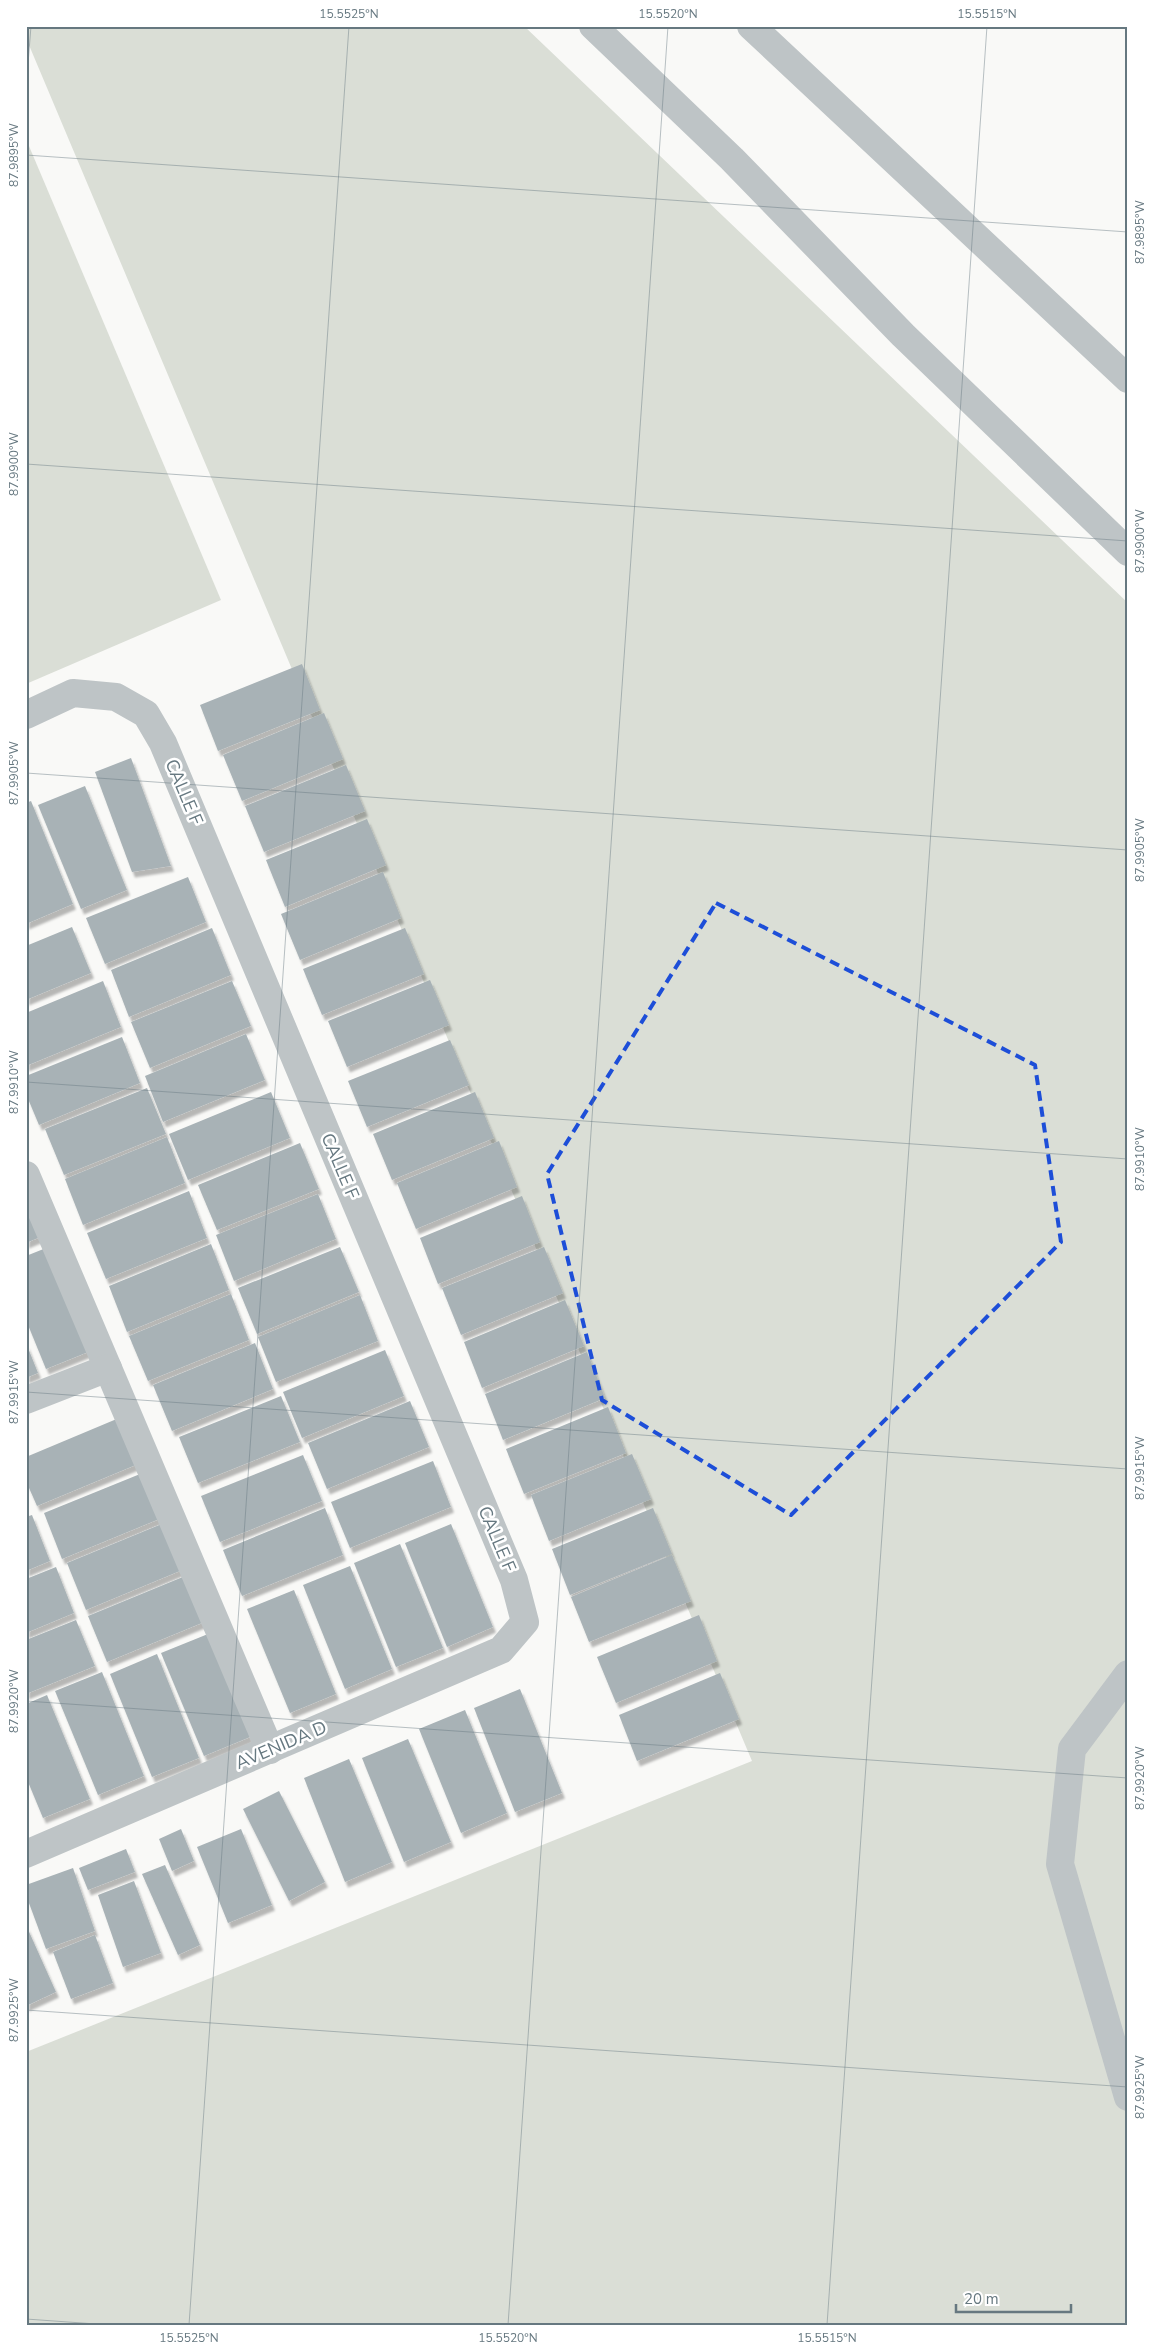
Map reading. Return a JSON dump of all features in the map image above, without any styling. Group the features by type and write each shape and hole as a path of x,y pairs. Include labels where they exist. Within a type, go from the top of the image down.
{"street":[{"path":"593,26 732,159 902,335 1128,552"},
{"path":"751,26 1128,379"},
{"name":"CALLE F","path":"26,715 73,693 116,697 146,714 167,752 510,1571 525,1622"},
{"path":"26,1175 270,1750"},
{"path":"26,1400 108,1368"},
{"name":"AVENIDA D","path":"27,1851 270,1750 501,1650 525,1622"},
{"path":"1128,1674 1072,1749 1060,1864 1128,2097"}],"highlighted area":[{"path":"716,903 1035,1065 1061,1242 791,1515 602,1400 547,1174"}],"shaded area":[{"path":"26,26 524,26 1128,603 1128,2325 26,2325 26,2052 752,1761 26,38"},
{"path":"26,139 221,600 26,684"}],"building":[{"path":"302,664 320,710 218,751 200,705"},
{"path":"324,713 343,759 242,801 223,755"},
{"path":"131,758 171,866 132,872 95,772"},
{"path":"346,765 365,811 264,852 245,806"},
{"path":"85,786 127,890 81,909 38,805"},
{"path":"31,801 73,904 26,924 26,803"},
{"path":"367,819 386,865 285,907 266,860"},
{"path":"383,872 401,918 300,960 281,914"},
{"path":"188,877 206,922 105,964 86,918"},
{"path":"72,927 91,973 26,1000 26,946"},
{"path":"212,928 231,975 129,1017 111,970"},
{"path":"405,928 424,974 322,1015 303,969"},
{"path":"430,980 449,1025 347,1067 328,1021"},
{"path":"103,981 121,1027 26,1066 26,1013"},
{"path":"232,981 251,1026 150,1068 131,1022"},
{"path":"246,1034 265,1080 163,1122 145,1076"},
{"path":"122,1037 140,1083 39,1125 26,1094 26,1076"},
{"path":"450,1040 469,1085 367,1127 348,1081"},
{"path":"147,1088 166,1134 64,1175 45,1129"},
{"path":"271,1092 290,1138 188,1180 169,1134"},
{"path":"475,1092 494,1138 392,1180 373,1134"},
{"path":"167,1137 185,1183 83,1225 65,1179"},
{"path":"499,1141 517,1187 416,1229 397,1183"},
{"path":"300,1143 319,1189 217,1230 198,1185"},
{"path":"26,1189 45,1235 26,1243"},
{"path":"189,1191 207,1238 106,1279 87,1233"},
{"path":"318,1194 336,1239 234,1281 216,1235"},
{"path":"522,1196 540,1242 438,1284 420,1238"},
{"path":"211,1244 229,1290 127,1332 109,1286"},
{"path":"51,1246 93,1350 46,1369 26,1320 26,1256"},
{"path":"340,1247 359,1292 257,1334 238,1288"},
{"path":"544,1247 563,1293 461,1335 442,1288"},
{"path":"231,1294 249,1340 148,1381 129,1336"},
{"path":"360,1295 378,1341 276,1382 258,1337"},
{"path":"565,1300 584,1346 482,1388 464,1342"},
{"path":"26,1343 38,1373 26,1378"},
{"path":"255,1343 273,1389 172,1431 153,1385"},
{"path":"385,1350 404,1396 302,1438 283,1392"},
{"path":"587,1352 605,1398 503,1440 485,1394"},
{"path":"281,1396 300,1442 198,1483 179,1437"},
{"path":"410,1401 429,1447 327,1489 308,1443"},
{"path":"608,1407 626,1453 524,1494 506,1449"},
{"path":"119,1418 138,1464 37,1506 26,1481 26,1457"},
{"path":"632,1454 651,1499 549,1541 531,1495"},
{"path":"303,1455 322,1501 220,1542 201,1496"},
{"path":"433,1461 451,1507 350,1548 331,1502"},
{"path":"145,1472 164,1517 62,1559 44,1513"},
{"path":"325,1508 343,1555 242,1596 223,1550"},
{"path":"653,1508 672,1554 570,1595 552,1549"},
{"path":"32,1515 50,1561 26,1571 26,1517"},
{"path":"169,1521 187,1568 86,1610 67,1563"},
{"path":"451,1524 493,1627 447,1647 405,1543"},
{"path":"400,1544 443,1648 396,1667 354,1563"},
{"path":"672,1555 691,1601 589,1642 571,1597"},
{"path":"350,1566 392,1669 345,1689 303,1585"},
{"path":"56,1567 74,1613 26,1633 26,1579"},
{"path":"190,1574 209,1620 107,1662 88,1616"},
{"path":"294,1590 336,1694 290,1713 247,1609"},
{"path":"699,1615 717,1661 616,1703 597,1657"},
{"path":"76,1620 95,1666 26,1694 26,1640"},
{"path":"208,1634 250,1737 204,1756 161,1653"},
{"path":"157,1654 199,1758 152,1777 110,1674"},
{"path":"102,1672 144,1776 98,1795 55,1691"},
{"path":"720,1673 739,1719 637,1761 619,1715"},
{"path":"520,1689 562,1793 515,1812 474,1708"},
{"path":"47,1695 90,1799 43,1818 26,1777 26,1704"},
{"path":"465,1710 507,1813 461,1833 419,1729"},
{"path":"408,1739 451,1842 404,1862 362,1758"},
{"path":"349,1759 392,1862 345,1882 304,1778"},
{"path":"279,1791 325,1882 289,1901 243,1809"},
{"path":"181,1829 194,1861 172,1871 159,1839"},
{"path":"241,1829 272,1905 228,1923 197,1847"},
{"path":"126,1849 135,1872 88,1890 79,1868"},
{"path":"165,1865 200,1945 178,1955 142,1874"},
{"path":"73,1868 95,1931 46,1949 26,1895 26,1885"},
{"path":"134,1881 161,1953 123,1967 98,1895"},
{"path":"26,1925 56,1992 26,2006"},
{"path":"95,1935 113,1983 71,1999 53,1952"}]}
